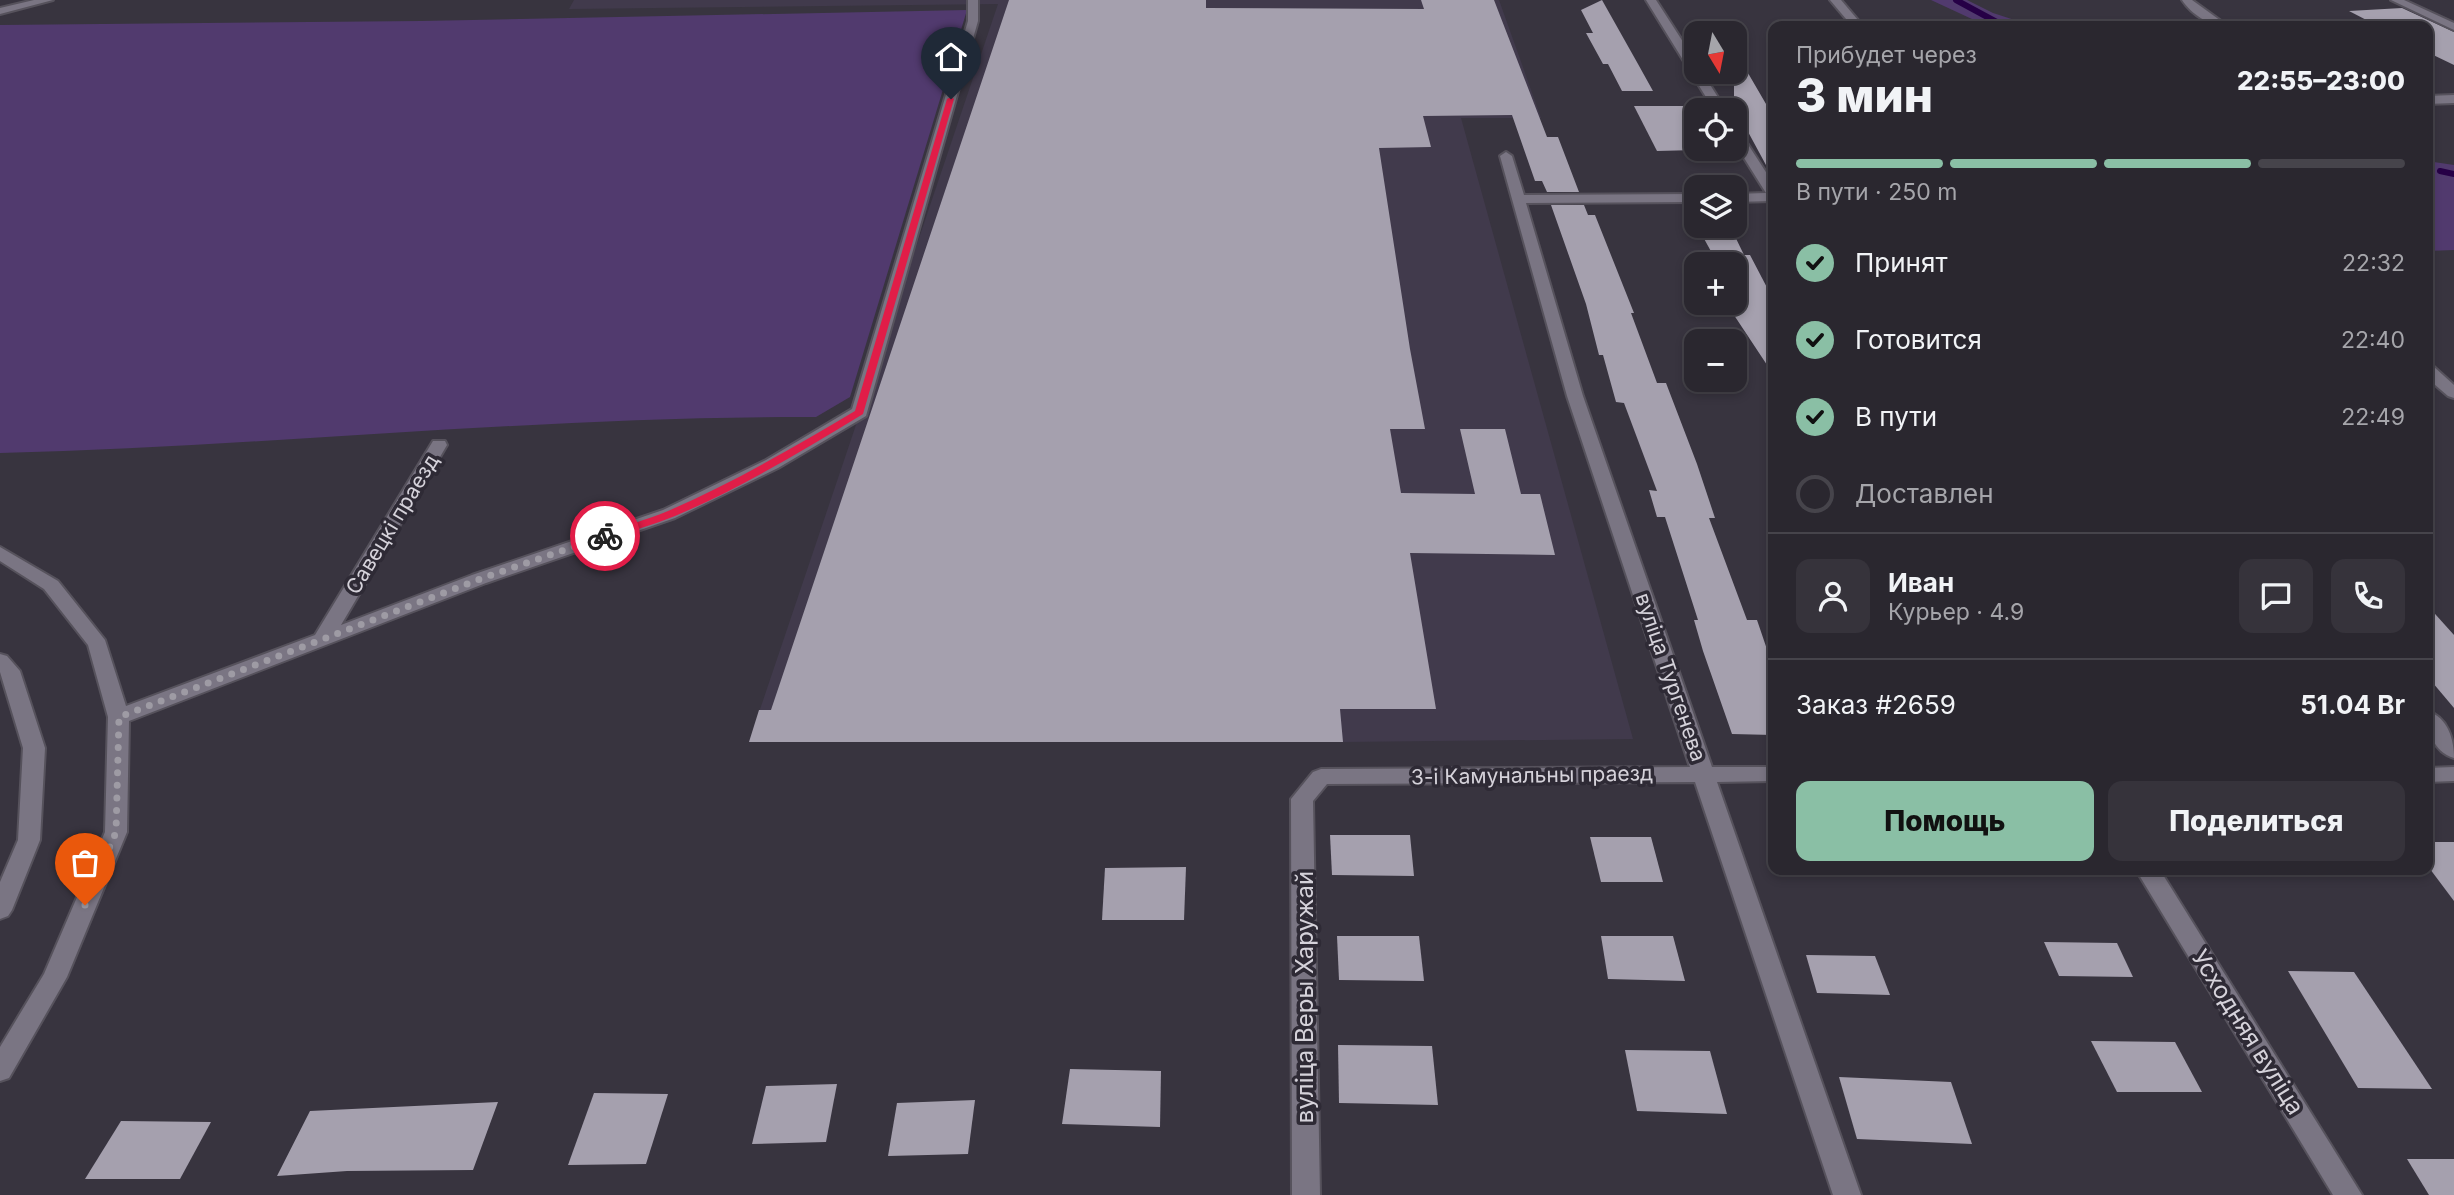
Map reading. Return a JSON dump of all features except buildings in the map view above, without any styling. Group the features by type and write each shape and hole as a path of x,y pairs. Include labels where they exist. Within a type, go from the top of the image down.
{"street":[{"path":"0,11 48,0"},
{"name":"Савецкі праезд","path":"119,717 480,579 669,514 772,464 860,412 973,21 972,0"},
{"path":"1651,0 1684,53"},
{"path":"1835,0 1854,21"},
{"path":"2186,0 2192,7 2215,21"},
{"path":"2396,0 2454,27"},
{"path":"2433,100 2454,99"},
{"path":"1747,153 1768,188"},
{"name":"вуліца Тургенева","path":"1506,156 1575,396 1847,1195"},
{"path":"1747,197 1768,196"},
{"path":"1517,199 1684,198"},
{"path":"2433,374 2454,393"},
{"name":"Савецкі праезд","path":"322,640 439,444"},
{"path":"0,553 51,585 98,644 119,717 116,832 55,977 0,1070"},
{"path":"0,660 10,671 34,748 29,840 0,910"},
{"path":"2433,725 2454,751"},
{"name":"3-і Камунальны праезд","path":"1302,799 1321,777 1768,774"},
{"path":"2433,775 2454,774"},
{"name":"вуліца Веры Харужай","path":"1302,799 1306,1195"},
{"name":"Усходняя вуліца","path":"2151,875 2348,1195"}],"shaded area":[{"path":"574,0 1499,0 1541,118 1461,118 1633,739 749,742 998,4 569,9"},
{"path":"1931,0 1967,0 2018,21 1976,21"},
{"path":"967,10 850,397 816,417 612,421 0,453 0,25 421,21"},
{"path":"2433,162 2454,165 2454,250 2433,251"}],"waterway":[{"path":"1956,0 1995,21"},
{"path":"2440,171 2454,174"}],"way so far":[{"path":"85,905 116,832 119,717 480,579 605,536"}],"route":[{"path":"605,536 669,514 720,491 860,412 951,99"}]}
